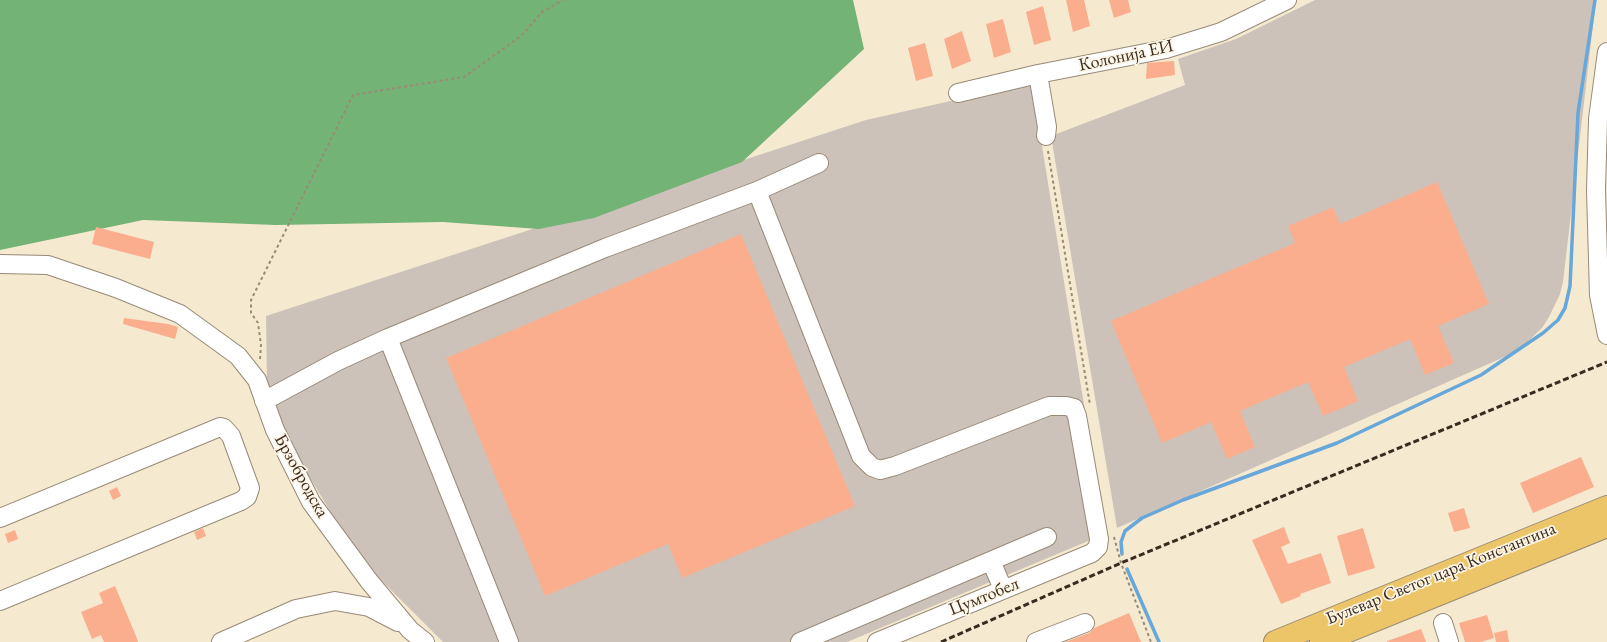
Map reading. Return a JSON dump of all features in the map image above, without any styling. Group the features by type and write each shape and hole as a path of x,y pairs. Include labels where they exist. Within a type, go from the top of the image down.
{"main road":[{"name":"Булевар Светог цара Константина","path":"1275,642 1607,507"},
{"name":"Булевар Светог цара Константина","path":"1321,642 1607,526"}],"street":[{"name":"Колонија ЕИ","path":"958,93 1038,74 1166,49 1221,32 1287,0"},
{"path":"1607,52 1602,132 1602,248 1599,295 1607,335"},
{"path":"1038,74 1048,127 1046,136"},
{"path":"264,401 338,361 388,338 605,248 757,191 819,163"},
{"name":"Цумтобел","path":"757,191 861,456 872,467 880,470 896,466 1049,406 1066,406 1074,408 1078,416 1099,539 1098,546 1092,553 877,642"},
{"name":"Брзобродска","path":"0,264 48,265 116,288 180,314 238,356 249,368 256,380 275,430 311,502 369,581 410,630 425,642"},
{"path":"388,338 509,642"},
{"path":"0,518 220,427 224,428 230,436 250,488 247,497 241,500 0,601"},
{"path":"800,642 1047,537"},
{"path":"991,561 1003,589"},
{"path":"221,642 296,609 335,601 370,607 391,617 410,630"},
{"path":"1036,642 1085,623"},
{"path":"1442,623 1449,642"}],"path":[{"path":"256,380 261,345 258,323 251,313 251,300 353,95 464,77 521,36 542,12 563,0"},
{"path":"1046,136 1091,412"},
{"path":"1114,535 1121,563 1151,642"}],"shaded area":[{"path":"1315,0 1596,0 1563,282 1560,294 1542,328 1522,347 1511,354 1117,528 1051,136 1185,85 1178,59 1236,39"},
{"path":"1035,82 1041,140 1105,534 847,642 443,642 379,578 332,514 293,450 267,384 266,316 866,120"}],"green space":[{"path":"0,0 853,0 864,49 742,162 594,218 539,229 443,222 276,225 143,220 0,250"}],"building":[{"path":"1066,0 1084,0 1090,26 1073,32"},
{"path":"1109,0 1128,0 1131,12 1114,18"},
{"path":"1043,6 1051,40 1034,45 1026,12"},
{"path":"1003,19 1011,52 994,58 986,24"},
{"path":"962,31 971,61 952,69 944,39"},
{"path":"925,43 933,76 916,81 908,48"},
{"path":"1174,61 1175,75 1146,79 1147,63"},
{"path":"1437,182 1489,304 1438,326 1454,363 1425,375 1410,339 1344,367 1358,401 1323,416 1308,382 1240,411 1255,447 1227,459 1211,422 1162,443 1111,321 1295,243 1288,226 1333,207 1340,224"},
{"path":"96,227 154,242 150,259 92,244"},
{"path":"741,234 855,506 682,578 668,544 545,596 446,358"},
{"path":"124,318 168,324 178,327 175,339 123,324"},
{"path":"1581,457 1594,487 1533,513 1520,483"},
{"path":"117,487 121,496 113,500 109,491"},
{"path":"1464,508 1470,528 1454,532 1448,513"},
{"path":"1284,527 1290,543 1281,547 1288,564 1321,553 1331,583 1300,594 1301,596 1281,604 1252,540"},
{"path":"203,528 206,536 197,540 194,532"},
{"path":"1363,528 1375,568 1348,576 1337,536"},
{"path":"15,530 18,539 8,543 5,534"},
{"path":"115,586 138,642 104,642 101,635 92,639 81,612 103,603 99,593"},
{"path":"1129,613 1141,642 1065,642 1089,633 1094,628"},
{"path":"1487,615 1494,638 1481,642 1465,642 1459,623"},
{"path":"1421,629 1426,642 1387,642 1387,641"},
{"path":"1507,630 1509,642 1496,642 1494,633"}],"waterway":[{"path":"1122,554 1121,542 1125,531 1142,518 1183,500 1337,443 1481,375 1543,333 1558,320 1565,308 1570,286 1578,113 1595,0"},
{"path":"1127,569 1159,642"}],"railway":[{"path":"941,642 1121,563 1607,362"}]}
